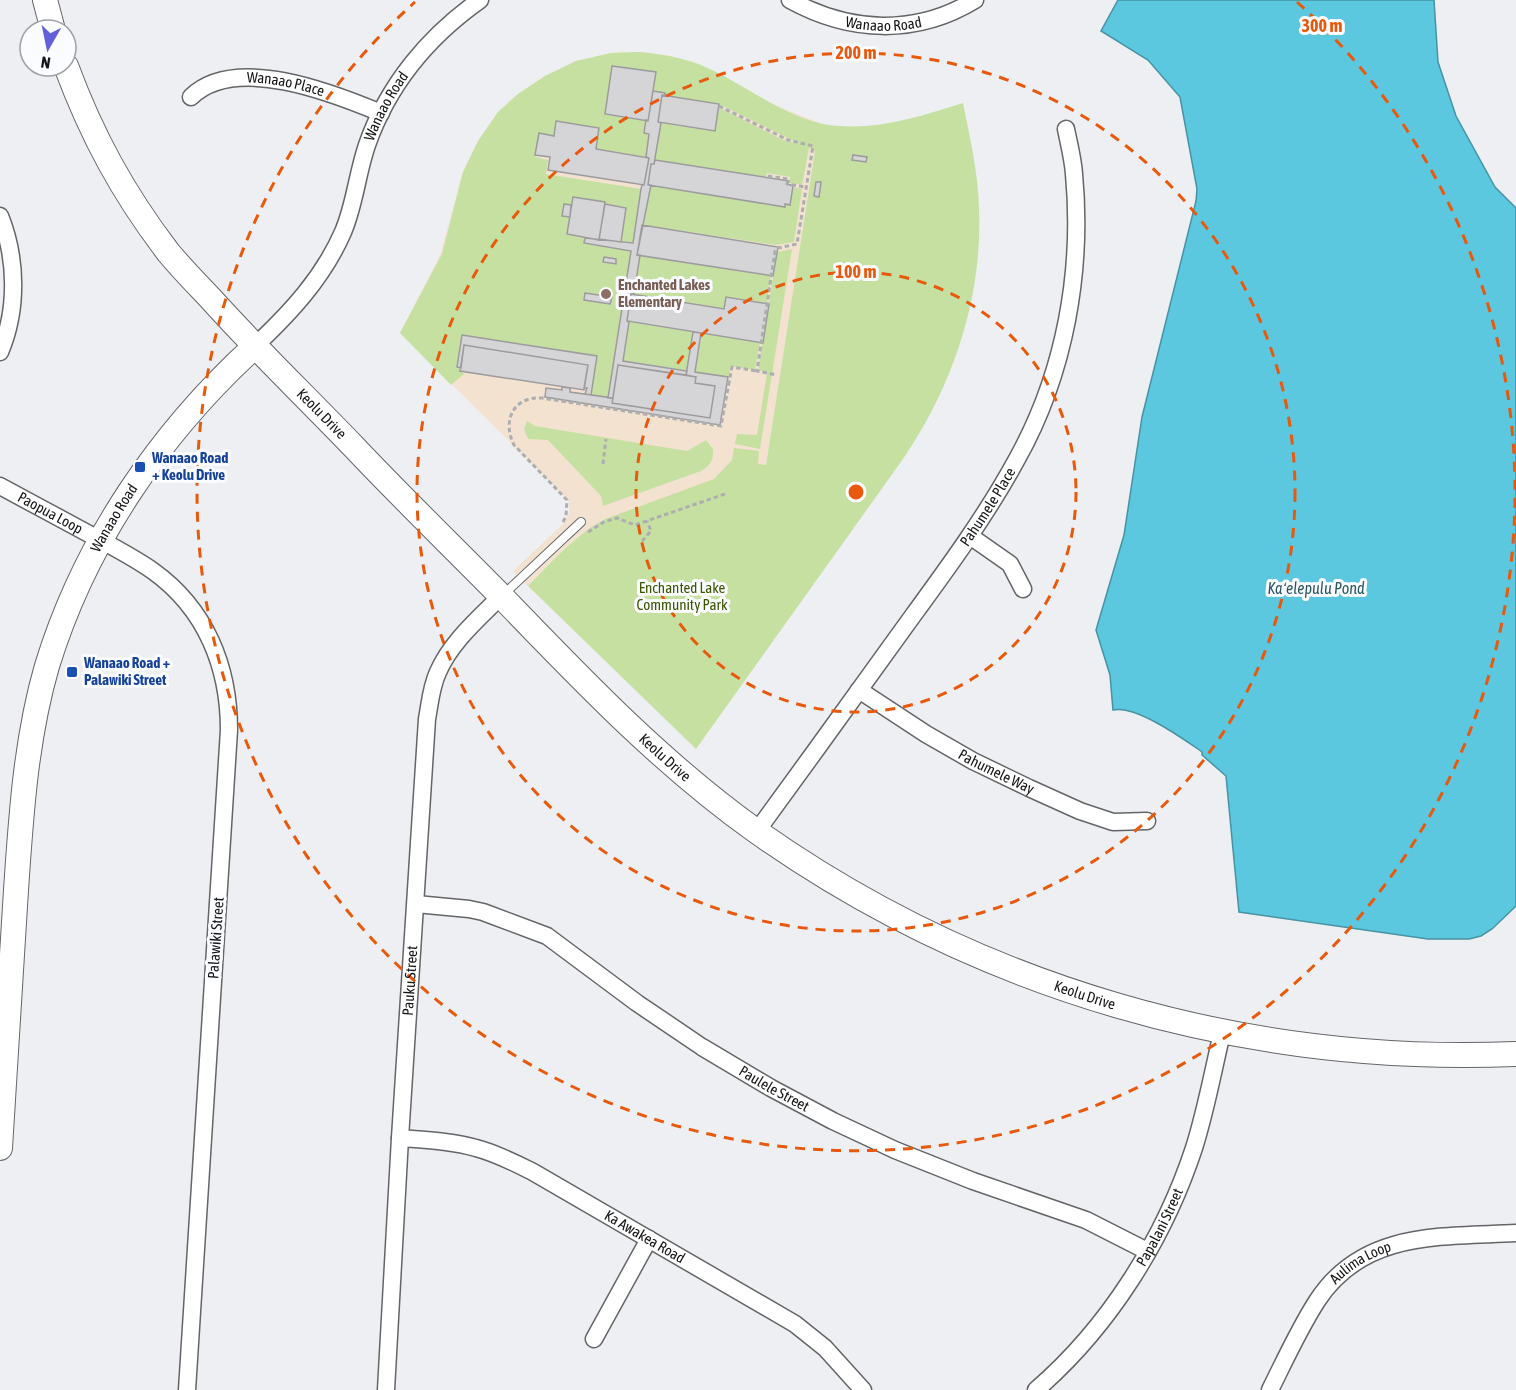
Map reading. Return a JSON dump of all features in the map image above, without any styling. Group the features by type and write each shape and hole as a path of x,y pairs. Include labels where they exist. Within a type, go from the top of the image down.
{"main road":[{"path":"45,0 50,18"},
{"name":"Keolu Drive","path":"70,78 102,152 141,214 171,255 254,347 590,688 691,780 757,831 868,902 910,924 985,959 1085,997 1176,1023 1266,1041 1354,1051 1443,1055 1516,1054"},
{"name":"Wanaao Road","path":"0,1148 19,847 32,734 47,665 76,591 100,540 139,477 171,433 233,366 254,347"}],"street":[{"name":"Wanaao Road","path":"254,347 281,322 305,294 332,254 351,212 367,145 398,82 426,46 443,29 480,0"},
{"name":"Wanaao Road","path":"790,0 834,20 891,27 928,21 947,15 975,0"},
{"name":"Wanaao Place","path":"191,97 198,90 214,82 263,79 318,88 381,113"},
{"name":"Pahumele Place","path":"757,831 970,536 1018,458 1042,406 1061,347 1072,288 1076,250 1074,171 1066,129"},
{"path":"0,216 11,254 14,285 10,318 0,352"},
{"name":"Paopua Loop","path":"0,486 100,540"},
{"path":"970,536 1010,564 1023,589"},
{"name":"Palawiki Street","path":"100,540 153,571 190,607 205,628 217,653 225,678 229,704 188,1390"},
{"name":"Pauku Street","path":"387,1390 400,1138 427,719 438,673 449,651 501,596"},
{"name":"Pahumele Way","path":"859,690 926,734 973,761 1040,793 1080,811 1113,822 1147,821"},
{"name":"Paulele Street","path":"416,904 483,912 546,936 637,1003 702,1047 833,1121 895,1150 973,1181 1076,1216 1148,1251"},
{"name":"Papalani Street","path":"1042,1388 1112,1306 1148,1251 1167,1214 1194,1148 1222,1033"},
{"name":"Ka Awakea Road","path":"400,1138 475,1147 533,1172 795,1324 825,1348 863,1390"},
{"name":"Aulima Loop","path":"1270,1390 1318,1299 1340,1274 1359,1259 1381,1247 1413,1239 1516,1233"},
{"path":"594,1339 649,1239"}],"lane":[{"path":"501,596 581,522"}],"path":[{"path":"718,106 788,140 813,146 797,244 778,248 775,251 757,371"},
{"path":"768,176 788,179 787,184 805,187"},
{"path":"562,522 566,516 567,500 514,445 510,436 507,428 509,419 518,405 532,397 542,398 720,426 732,367 777,375"},
{"path":"603,464 606,439"},
{"path":"582,536 611,519 616,518 635,525 725,494"},
{"path":"642,541 651,531 647,521"}],"shaded area":[{"name":"Enchanted Lakes Elementary","path":"639,52 672,56 777,106 820,123 766,465 726,467 714,479 706,483 605,519 579,536 528,586 513,571 563,524 569,513 569,501 400,333 440,255 463,172 478,141 498,112 518,94 545,76 576,61 611,53"}],"green space":[{"name":"Enchanted Lake Community Park","path":"639,52 670,56 701,65 796,115 829,125 880,124 914,118 963,103 978,195 979,241 970,307 961,340 937,401 903,459 696,749 528,586 555,558 594,525 714,479 732,460 734,448 759,451 758,464 766,465 815,151 809,148 802,185 789,183 790,177 767,173 766,178 655,160 661,123 714,131 718,107 783,140 800,144 719,104 665,96 665,93 653,91 655,72 613,66 605,113 646,120 649,134 646,157 596,149 556,122 554,136 539,134 535,157 548,160 546,174 641,189 633,243 621,241 626,208 573,197 571,205 564,204 562,215 570,217 567,234 585,238 584,243 631,251 608,398 591,395 597,357 462,336 457,367 461,368 464,374 451,385 400,333 442,254 463,172 478,141 498,112 518,94 545,76 576,61 611,53"},
{"path":"651,185 789,205 793,187 802,189 794,242 775,245 644,225"},
{"path":"792,249 760,449 735,444 737,434 757,435 767,373 758,370 777,252"},
{"path":"640,255 771,276 767,303 726,297 724,309 634,294"},
{"path":"629,322 693,332 687,371 623,361"},
{"path":"701,333 760,342 755,370 731,366 729,377 695,372"},
{"path":"527,421 535,426 687,451 706,440 713,449 713,456 709,465 701,471 603,506 601,496 548,440 528,439 524,429"}],"water":[{"name":"Kaʻelepulu Pond","path":"1118,0 1434,0 1438,62 1456,116 1495,187 1516,208 1516,906 1492,929 1481,936 1469,939 1428,939 1239,912 1226,776 1202,755 1202,752 1169,730 1133,712 1113,710 1110,675 1096,630 1124,535 1142,417 1196,201 1197,189 1180,97 1148,60 1101,31"}],"building":[{"path":"612,66 656,72 648,121 605,114"},
{"path":"653,91 665,93 665,96 662,95 658,122 661,123 654,164 651,164 648,185 651,185 637,255 640,255 634,294 631,294 623,361 687,371 686,375 618,365 613,398 608,398 631,251 584,243 585,238 633,243 641,189 644,185 649,158 646,157 649,134 644,133"},
{"path":"662,95 719,104 715,131 658,122"},
{"path":"556,121 599,128 596,149 649,158 644,185 548,170 550,157 535,155 539,133 554,136"},
{"path":"853,155 867,157 866,162 852,160"},
{"path":"655,160 789,181 788,184 793,186 790,205 785,204 785,207 648,185 651,164 654,164"},
{"path":"816,182 821,182 819,197 814,196"},
{"path":"573,197 605,202 599,240 567,234"},
{"path":"564,204 571,205 570,217 562,216"},
{"path":"605,204 626,208 621,242 599,239"},
{"path":"642,225 778,247 773,276 637,255"},
{"path":"604,257 616,259 616,264 603,262"},
{"path":"585,293 612,297 610,304 584,300"},
{"path":"631,294 724,309 726,297 769,304 763,343 627,321"},
{"path":"693,332 701,333 695,372 728,377 720,425 545,397 546,388 562,390 562,387 570,388 570,392 613,398 612,403 710,418 715,386 695,383 696,377 686,375"},
{"path":"462,335 597,356 591,395 585,394 587,388 584,388 588,365 464,345 461,368 457,367"},
{"path":"464,345 588,365 584,390 460,371"},
{"path":"618,365 696,377 695,383 715,386 710,418 612,403"}],"place":[{"name":"Enchanted Lakes Elementary","path":"606,294"},
{"name":"Wanaao Road + Keolu Drive","path":"140,467"},
{"name":"Wanaao Road + Palawiki Street","path":"72,672"}]}
